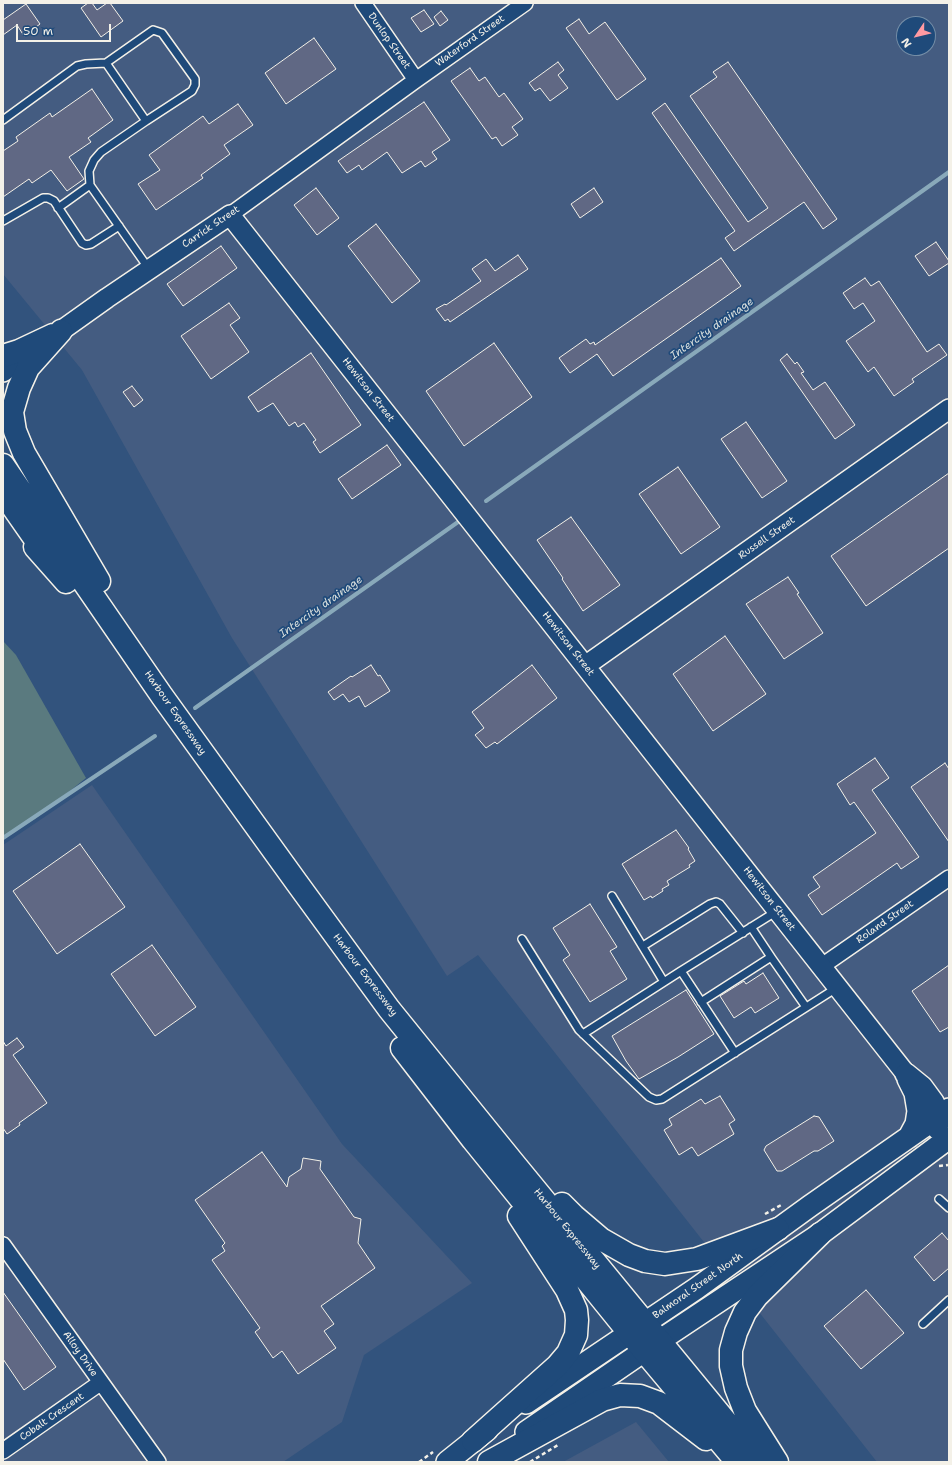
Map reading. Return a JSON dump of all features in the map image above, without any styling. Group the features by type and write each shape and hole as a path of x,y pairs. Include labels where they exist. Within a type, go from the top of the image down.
{"main road":[{"path":"3,356 61,331"},
{"path":"61,331 28,368 12,412 15,431 24,453 90,565 152,681"},
{"name":"Harbour Expressway","path":"3,464 152,681 389,1009 475,1116 637,1328"},
{"name":"Harbour Expressway","path":"3,493 343,971 439,1097 652,1346 759,1462"},
{"path":"3,510 66,582"},
{"path":"854,1208 927,1146 935,1136 945,1112 922,1087 906,1074"},
{"path":"906,1074 915,1093 918,1112 916,1124 909,1137"},
{"path":"439,1097 567,1290 576,1310 576,1335 568,1353 557,1366 474,1441"},
{"name":"Balmoral Street North","path":"447,1462 492,1426 696,1288 945,1112"},
{"path":"475,1116 574,1216 601,1239 629,1255 645,1261 665,1264 698,1259 778,1229"},
{"path":"483,1462 652,1346 820,1234 949,1138"},
{"path":"777,1462 745,1411 736,1388 731,1366 732,1350 736,1332 745,1312 757,1296 820,1234"},
{"name":"Harbour Expressway","path":"652,1346 736,1462"},
{"path":"489,1462 602,1400 620,1395 640,1396 659,1403 736,1462"}],"street":[{"name":"Dunlop Street","path":"362,3 416,80"},
{"name":"Waterford Street","path":"416,80 525,3"},
{"name":"Carrick Street","path":"3,372 230,215 416,80"},
{"name":"Hewitson Street","path":"230,215 906,1074"},
{"name":"Russell Street","path":"585,666 949,409"},
{"name":"Roland Street","path":"822,966 949,878"},
{"name":"Alloy Drive","path":"3,1245 100,1383 158,1462"},
{"name":"Cobalt Crescent","path":"3,1451 100,1383"}],"lane":[{"path":"3,120 78,66 106,63 153,30 162,33 195,79 195,85 192,90 101,152 94,160 89,171 90,185 150,269"},
{"path":"106,63 146,121"},
{"path":"58,208 90,185"},
{"path":"3,221 43,198 48,198 54,201 82,243 86,245 91,244 119,226"},
{"path":"612,896 664,982"},
{"path":"643,946 710,904 716,902 720,904 743,933"},
{"path":"583,1034 778,910"},
{"path":"752,927 806,1007"},
{"path":"522,939 579,1030 648,1097 656,1100 662,1099 838,987"},
{"path":"701,1002 771,957"},
{"path":"681,971 735,1053"},
{"path":"939,1199 949,1208"},
{"path":"922,1324 949,1300"}],"path":[{"path":"933,1169 939,1166 948,1165"},
{"path":"761,1217 787,1202"}],"shaded area":[{"path":"3,3 949,3 949,1462 877,1462 478,955 447,976 232,638 82,370 3,274"},
{"path":"92,785 342,1144 472,1283 364,1355 342,1422 283,1462 3,1462 3,845"},
{"path":"636,1422 669,1462 563,1462"}],"green space":[{"path":"3,641 16,655 86,778 35,819 3,838"}],"building":[{"path":"88,3 92,3 97,10 107,3 110,3 123,21 101,37 81,8"},
{"path":"26,4 40,24 24,36 17,25 3,35 3,20"},
{"path":"424,10 434,24 421,32 411,18"},
{"path":"441,11 448,20 440,26 434,17"},
{"path":"579,19 589,34 605,22 646,79 617,100 566,28"},
{"path":"314,38 336,69 286,104 265,73"},
{"path":"558,62 564,70 558,75 568,88 550,101 540,88 535,91 529,83"},
{"path":"728,62 837,219 823,229 804,202 734,251 725,238 735,231 652,113 665,103 748,222 768,208 690,96 717,77 713,72"},
{"path":"470,68 479,81 485,77 499,97 504,93 523,119 512,127 518,135 502,146 496,137 492,139 451,81"},
{"path":"92,89 113,120 88,138 91,142 69,157 84,179 67,191 51,170 32,183 29,179 3,197 3,151 18,141 16,137 50,113 52,117"},
{"path":"424,102 450,140 432,152 437,159 425,167 421,161 402,173 387,152 362,170 359,165 347,173 338,161"},
{"path":"238,104 253,125 224,145 230,154 201,175 203,178 156,210 138,184 160,170 149,155 203,116 209,124"},
{"path":"316,188 339,218 317,235 294,205"},
{"path":"594,188 603,202 580,218 571,204"},
{"path":"376,224 420,281 392,303 348,246"},
{"path":"936,242 949,263 929,276 915,256"},
{"path":"221,246 237,268 183,306 167,284"},
{"path":"518,255 528,269 450,322 448,319 445,321 436,309 445,304 446,305 481,281 472,269 486,259 495,271"},
{"path":"721,258 741,286 613,376 597,354 570,373 559,358 586,339 590,344 594,342 595,345"},
{"path":"865,278 871,286 879,281 927,352 939,344 947,355 912,379 914,382 894,396 874,367 868,372 846,341 875,321 863,303 854,309 843,293"},
{"path":"229,303 240,318 230,325 249,352 211,379 181,336"},
{"path":"494,343 532,397 464,446 426,391"},
{"path":"311,353 361,425 320,453 313,442 316,440 304,423 298,427 295,422 289,426 273,403 258,412 248,397"},
{"path":"787,354 795,364 797,362 804,372 801,373 813,390 825,382 855,425 835,439 780,360"},
{"path":"132,386 143,400 134,407 123,392"},
{"path":"746,422 787,481 762,498 721,439"},
{"path":"387,445 401,465 352,499 338,479"},
{"path":"678,467 720,527 681,554 639,494"},
{"path":"949,473 949,548 866,606 831,556"},
{"path":"571,517 620,585 583,611 537,540"},
{"path":"788,577 799,593 797,594 823,633 784,659 746,604"},
{"path":"725,636 766,694 713,731 673,674"},
{"path":"371,665 378,676 380,675 390,691 365,707 359,696 349,702 343,694 334,700 328,692 351,676 352,677"},
{"path":"532,665 557,698 497,744 495,742 486,748 475,735 484,728 472,712"},
{"path":"875,758 889,778 872,790 919,857 901,869 897,863 822,915 808,895 820,887 813,877 876,833 854,802 850,805 837,784"},
{"path":"945,763 949,769 949,842 911,787"},
{"path":"676,830 689,848 688,849 695,861 689,865 690,867 667,881 669,885 662,889 663,891 652,898 651,896 644,900 622,864"},
{"path":"80,844 125,907 57,954 13,891"},
{"path":"590,904 617,947 610,951 627,979 590,1002 563,960 570,955 553,928"},
{"path":"152,945 196,1007 155,1036 111,974"},
{"path":"949,965 949,1027 940,1032 912,991"},
{"path":"763,973 779,998 755,1013 751,1007 734,1018 720,996 744,981 746,984"},
{"path":"686,990 714,1034 678,1057 639,1079 626,1061 612,1036"},
{"path":"17,1038 24,1047 13,1055 47,1103 19,1123 20,1125 7,1134 3,1128 3,1041 6,1046"},
{"path":"720,1096 735,1120 729,1124 734,1134 698,1156 692,1147 679,1155 664,1130 672,1125 669,1119 701,1099 705,1104"},
{"path":"814,1116 819,1117 834,1141 818,1151 814,1151 782,1171 777,1171 764,1150 766,1146"},
{"path":"262,1152 287,1187 289,1177 301,1169 303,1158 321,1161 320,1169 354,1217 361,1219 358,1243 375,1268 321,1306 334,1324 324,1331 336,1348 298,1374 282,1351 273,1358 255,1332 260,1328 212,1260 225,1251 222,1246 225,1243 195,1200"},
{"path":"942,1233 949,1241 949,1268 934,1281 914,1257"},
{"path":"866,1290 904,1333 861,1369 824,1326"},
{"path":"3,1292 56,1367 24,1390 3,1359"}],"waterway":[{"name":"Intercity drainage","path":"486,501 949,172"},
{"name":"Intercity drainage","path":"195,708 458,522"},
{"name":"Intercity drainage","path":"3,838 155,736"}]}
